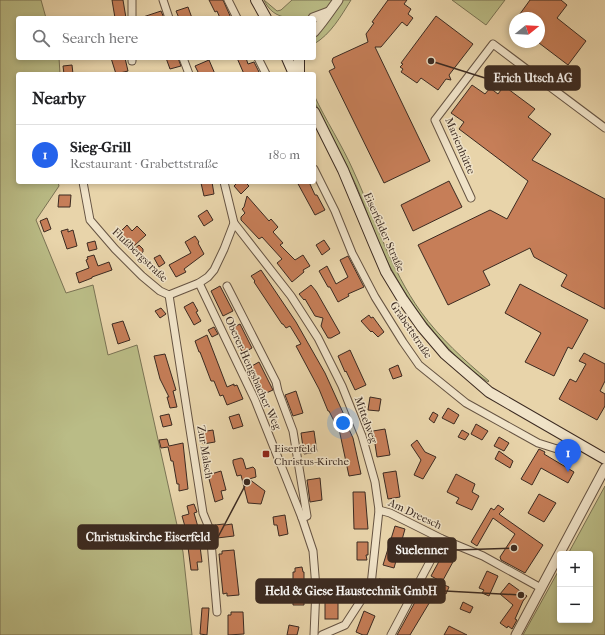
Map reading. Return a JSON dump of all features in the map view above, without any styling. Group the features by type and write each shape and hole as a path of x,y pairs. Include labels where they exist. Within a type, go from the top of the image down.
{"main road":[{"path":"256,0 266,16"},
{"path":"288,60 293,72"},
{"path":"299,60 299,72"},
{"name":"Eiserfelder Straße","path":"316,116 349,183 386,272 422,327 445,354 489,392 605,459"}],"street":[{"path":"132,0 132,16"},
{"path":"163,0 168,16"},
{"path":"228,0 236,16"},
{"path":"316,30 338,0"},
{"path":"316,17 329,12"},
{"name":"Marienhütte","path":"471,198 435,120 493,44 605,128"},
{"path":"184,60 188,72"},
{"path":"259,60 265,72"},
{"name":"Grabettstraße","path":"316,173 335,211 352,253 375,297 419,365 466,403 538,443 557,449 563,446 569,438"},
{"name":"Flußbergstraße","path":"82,184 90,220 115,249 142,276 160,291 169,296 199,283 208,277 214,270 224,249 234,222"},
{"path":"224,184 234,222"},
{"name":"Mittelweg","path":"234,222 292,296 321,345 342,386 362,436 375,482 379,510 371,585 345,625 322,635"},
{"name":"Oberer Hengsbacher Weg","path":"199,283 256,400 302,518 313,551 316,588 314,635"},
{"name":"Oberer Hengsbacher Weg","path":"227,286 276,382 293,431 307,516 302,518"},
{"name":"Zur Malsch","path":"169,296 203,513 210,530 217,612"},
{"path":"516,635 605,468"},
{"name":"Am Dreesch","path":"379,510 390,513 442,539 483,556 541,588"},
{"name":"Am Dreesch","path":"391,635 442,539"}],"green space":[{"path":"0,0 41,0 45,16 16,16 16,60 59,60 60,72 16,72 16,184 58,184 59,186 36,220 66,293 93,285 108,355 137,345 183,552 192,635 0,635"},
{"path":"264,0 277,11 281,10 292,0 351,0 331,30 316,43 316,16 282,16 273,12"},
{"path":"452,0 505,0 486,25"},
{"path":"316,99 349,161 392,261 410,296 444,340 489,381 488,382 456,356 442,341 415,307 403,289 383,253 356,185 316,105"},
{"path":"605,486 605,635 523,635 557,573 557,623 593,623 593,551 570,551"}],"building":[{"path":"112,0 123,0 126,16 115,16"},
{"path":"209,0 223,0 230,16 219,16 217,11 215,12"},
{"path":"388,0 407,0 404,4 411,9 408,14 413,18 407,26 402,22 381,47 375,47 430,161 384,183 329,71 335,68 332,61 333,58 368,42 366,34 374,23 372,22"},
{"path":"530,0 561,0 567,5 557,18 586,41 568,65 545,48 545,12 521,12"},
{"path":"188,7 191,16 178,16 176,11"},
{"path":"161,11 163,16 146,16"},
{"path":"436,16 473,44 449,75 451,80 446,79 438,90 421,78 417,83 401,72 403,69 400,67 403,64 401,63"},
{"path":"112,60 125,60 128,71 115,72"},
{"path":"167,60 179,60 181,66 170,69"},
{"path":"209,60 214,72 198,72 195,66"},
{"path":"238,60 247,60 248,64 254,62 259,72 243,72"},
{"path":"72,65 73,72 64,72 63,66"},
{"path":"472,85 485,94 490,88 498,94 504,86 535,109 528,117 551,134 532,160 605,199 605,309 561,286 567,275 534,257 530,248 483,271 490,285 448,305 418,245 490,210 507,219 528,181 459,129 464,122 451,113"},
{"path":"449,181 462,207 413,231 401,205"},
{"path":"201,184 212,184 214,194 204,196"},
{"path":"236,184 247,184 249,186 241,194 234,186"},
{"path":"298,184 310,184 315,195 317,195 325,210 315,215"},
{"path":"59,195 71,195 70,207 58,207"},
{"path":"247,196 269,221 271,219 278,227 273,232 283,243 280,245 295,260 303,255 310,266 303,270 304,272 292,282 277,263 282,259 262,237 259,239 241,220 241,217 245,213 242,209"},
{"path":"207,210 213,220 204,226 198,216"},
{"path":"47,218 51,229 44,232 40,221"},
{"path":"127,225 132,231 137,226 146,235 134,246 120,232"},
{"path":"68,229 68,232 73,230 77,246 67,249 61,231"},
{"path":"195,236 204,254 184,269 186,272 176,277 169,265 191,253 185,242"},
{"path":"324,240 330,249 322,255 316,245"},
{"path":"95,241 97,249 89,251 87,243"},
{"path":"139,245 143,249 143,252 139,256 133,250"},
{"path":"94,255 98,266 109,262 112,270 79,283 76,273 89,268 86,260 88,259 87,257"},
{"path":"160,255 165,263 159,267 154,258"},
{"path":"348,256 364,287 348,294 349,296 338,302 319,271 327,266 336,284 348,277 340,260"},
{"path":"261,270 296,322 325,373 353,438 361,474 349,476 339,429 328,411 319,389 296,346 301,344 290,326 286,328 282,324 251,276"},
{"path":"520,284 588,320 572,349 568,347 554,376 525,362 541,333 505,313"},
{"path":"311,285 340,333 331,338 328,338 321,326 323,318 315,316 305,299 304,300 299,294"},
{"path":"220,286 233,311 223,316 211,291"},
{"path":"193,302 201,321 194,325 184,307"},
{"path":"161,308 166,314 160,318 155,311"},
{"path":"369,315 371,318 373,317 384,332 378,337 361,321"},
{"path":"123,321 130,340 118,344 112,324"},
{"path":"240,324 252,348 243,353 230,329"},
{"path":"214,327 218,334 212,337 208,330"},
{"path":"207,335 227,387 234,384 234,386 237,385 243,399 227,405 223,395 220,396 214,381 211,381 195,341"},
{"path":"350,350 366,385 355,390 338,356"},
{"path":"584,353 605,364 605,381 600,391 605,394 605,406 597,420 559,399 570,379 576,382 586,364 579,361"},
{"path":"165,354 176,390 173,391 177,407 170,408 167,397 169,397 160,379 154,356"},
{"path":"259,362 273,390 264,394 250,367"},
{"path":"398,365 402,376 393,379 389,369"},
{"path":"296,391 303,413 293,416 285,395"},
{"path":"370,397 381,399 379,411 368,410"},
{"path":"448,408 459,415 454,424 442,418"},
{"path":"433,412 438,415 434,423 429,419"},
{"path":"169,414 172,425 163,427 160,416"},
{"path":"239,414 243,426 233,429 229,417"},
{"path":"476,424 488,431 482,440 471,434"},
{"path":"385,429 390,455 377,457 373,431"},
{"path":"213,430 215,442 203,444 201,432"},
{"path":"462,430 469,434 465,440 458,437"},
{"path":"314,431 317,452 304,454 301,433"},
{"path":"499,437 509,443 504,451 494,446"},
{"path":"167,439 169,446 183,443 188,489 179,491 179,484 177,484 173,461 171,461 168,447 161,448 159,440"},
{"path":"417,440 425,452 436,457 423,479 414,475 421,460 411,445"},
{"path":"539,449 545,452 544,454 574,472 568,483 541,468 532,485 521,479"},
{"path":"499,451 513,461 510,468 495,459"},
{"path":"243,459 246,469 253,467 255,469 256,477 249,479 265,491 261,504 248,503 241,475 237,476 233,463 233,460"},
{"path":"221,471 226,490 221,491 223,499 215,502 208,475"},
{"path":"396,471 400,497 388,499 383,473"},
{"path":"456,474 475,484 472,492 479,496 472,510 456,503 459,498 447,492"},
{"path":"320,478 322,500 310,502 307,480"},
{"path":"353,492 365,492 368,529 354,529"},
{"path":"539,494 556,503 544,522 528,513"},
{"path":"194,504 197,512 194,513 198,527 186,530 182,516 189,514 187,506"},
{"path":"498,505 504,509 499,514 543,545 525,573 501,560 500,557 515,534 493,518 477,546 471,542 491,508 494,510"},
{"path":"285,515 288,534 279,536 277,525 274,525 273,517"},
{"path":"232,524 234,536 217,538 215,525"},
{"path":"395,526 405,529 394,568 383,565"},
{"path":"357,542 368,542 368,555 366,555 367,560 357,560"},
{"path":"200,546 202,562 197,562 198,570 191,570 188,547"},
{"path":"234,550 239,595 227,596 227,593 223,594 219,554 222,554 222,551"},
{"path":"443,554 454,560 442,582 431,576"},
{"path":"302,567 304,572 304,605 293,605 293,572 295,572 295,568"},
{"path":"487,571 498,576 489,596 482,593 484,590 479,588"},
{"path":"379,579 391,582 385,602 373,599"},
{"path":"509,583 527,596 523,601 515,619 517,620 512,629 508,626 507,628 500,623 513,605 500,594"},
{"path":"442,584 449,587 446,594 439,590"},
{"path":"420,593 431,600 410,635 397,635"},
{"path":"325,597 338,597 338,619 325,619"},
{"path":"463,602 473,607 470,613 460,609"},
{"path":"202,608 209,608 207,635 200,634"},
{"path":"364,611 375,616 367,635 356,632"},
{"path":"231,612 243,612 244,634 228,635 228,615 231,615"},
{"path":"289,625 299,627 297,635 287,635"},
{"path":"449,626 467,635 444,635"}],"place":[{"name":"Erich Utsch AG","path":"431,61"},
{"name":"Eiserfeld Christus-Kirche","path":"266,454"},
{"name":"Sieg-Grill","path":"568,472"},
{"name":"Christuskirche Eiserfeld","path":"247,482"},
{"name":"Suelenner","path":"514,548"},
{"name":"Held & Giese Haustechnik GmbH","path":"521,595"}]}
